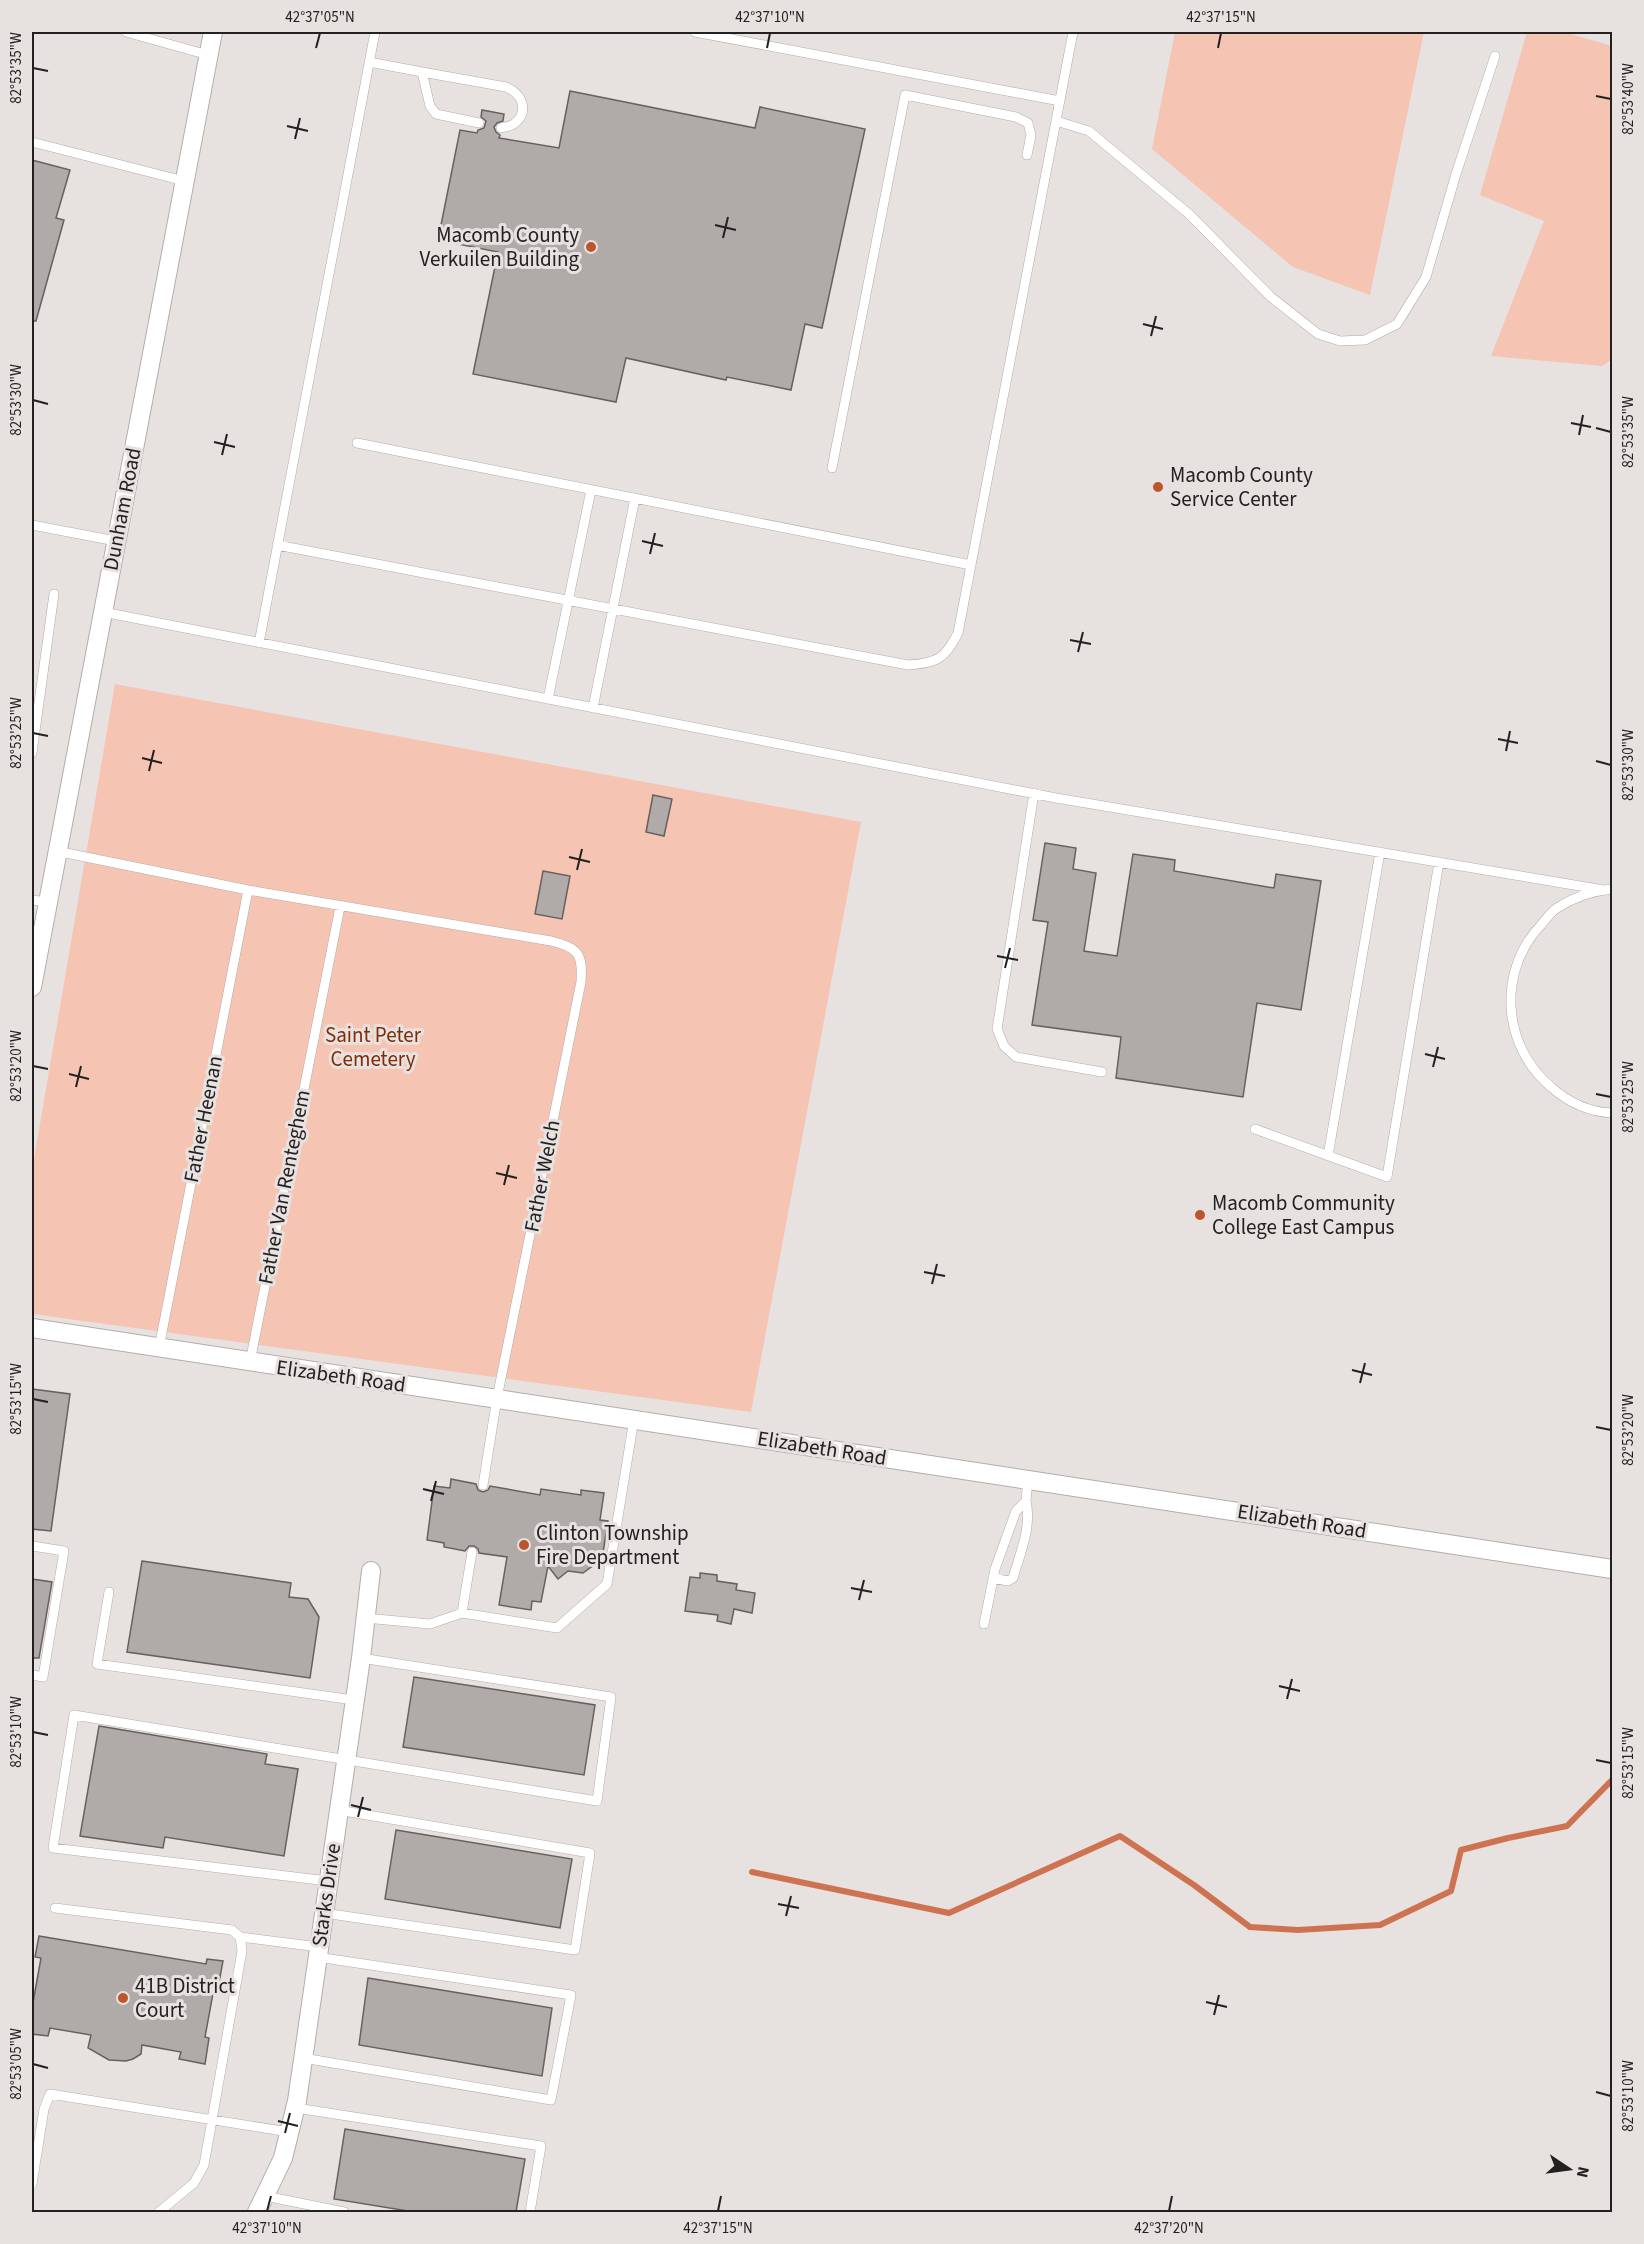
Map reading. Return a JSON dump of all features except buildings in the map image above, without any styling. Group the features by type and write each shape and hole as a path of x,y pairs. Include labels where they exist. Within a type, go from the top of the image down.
{"street":[{"name":"Dunham Road","path":"32,987 39,901 56,851 213,32"},
{"name":"Elizabeth Road","path":"32,1328 1612,1569"},
{"name":"Starks Drive","path":"261,2204 283,2158 296,2108 361,1658 371,1571"}],"lane":[{"path":"126,32 208,55"},
{"path":"259,643 375,32"},
{"path":"695,32 1060,101"},
{"path":"277,546 908,665 927,664 943,658 958,633 1073,32"},
{"path":"1056,121 1089,131 1189,214 1271,297 1318,334 1340,341 1365,340 1397,324 1426,277 1456,174 1495,56"},
{"path":"369,62 506,87 517,92 522,101 522,114 515,124 501,128"},
{"path":"422,72 430,106 436,114 479,123"},
{"path":"832,468 905,95 1016,117 1028,123 1031,135 1027,155"},
{"path":"32,142 184,182"},
{"path":"357,443 971,565"},
{"path":"548,699 591,490"},
{"path":"593,708 636,498"},
{"path":"32,525 116,541"},
{"path":"32,753 54,594"},
{"path":"103,612 1034,794 1608,890"},
{"path":"1034,794 998,1029 1004,1046 1016,1057 1102,1072"},
{"path":"56,851 340,907"},
{"path":"1328,1156 1380,852"},
{"path":"1255,1129 1387,1178 1439,862"},
{"name":"Father Heenan","path":"159,1348 248,890"},
{"path":"1608,890 1591,892 1556,909 1530,936 1514,972 1510,1010 1519,1045 1538,1076 1566,1099 1599,1112 1612,1113"},
{"name":"Father Welch","path":"340,907 550,941 571,948 580,955 582,963 581,982 497,1398 483,1485"},
{"name":"Father Van Renteghem","path":"250,1362 340,907"},
{"path":"365,1618 430,1624 462,1613 557,1628 607,1584 634,1419"},
{"path":"993,1578 1008,1581 1013,1578 1029,1512 1026,1501 1028,1479"},
{"path":"984,1624 993,1578 1016,1511 1026,1501"},
{"path":"32,1546 64,1551 43,1677 32,1675"},
{"path":"462,1613 472,1552"},
{"path":"108,1592 97,1664 354,1700"},
{"path":"328,1881 53,1848 74,1715 597,1801 611,1697 361,1658"},
{"path":"324,1913 575,1950 590,1853 338,1810"},
{"path":"55,1908 232,1929 240,1938 242,1952 204,2165 194,2183 159,2212"},
{"path":"240,1938 571,1995 551,2100 303,2058"},
{"path":"32,2184 44,2109 50,2094 290,2132"},
{"path":"296,2108 541,2146 530,2212"},
{"path":"261,2204 344,2212"}],"green space":[{"path":"1175,32 1424,32 1370,295 1293,267 1152,149"},
{"path":"1527,32 1564,32 1612,46 1612,359 1602,366 1491,356 1544,221 1480,195"},
{"name":"Saint Peter Cemetery","path":"115,684 861,822 751,1412 32,1314 32,1171"}],"waterway":[{"path":"752,1872 949,1913 1120,1836 1194,1885 1250,1927 1298,1930 1380,1925 1451,1891 1461,1850 1567,1826 1612,1780"}],"place":[{"name":"Macomb County Verkuilen Building","path":"591,247"},
{"name":"Macomb County Service Center","path":"1158,487"},
{"name":"Macomb Community College East Campus","path":"1200,1215"},
{"name":"Clinton Township Fire Department","path":"524,1545"},
{"name":"41B District Court","path":"123,1998"}]}
